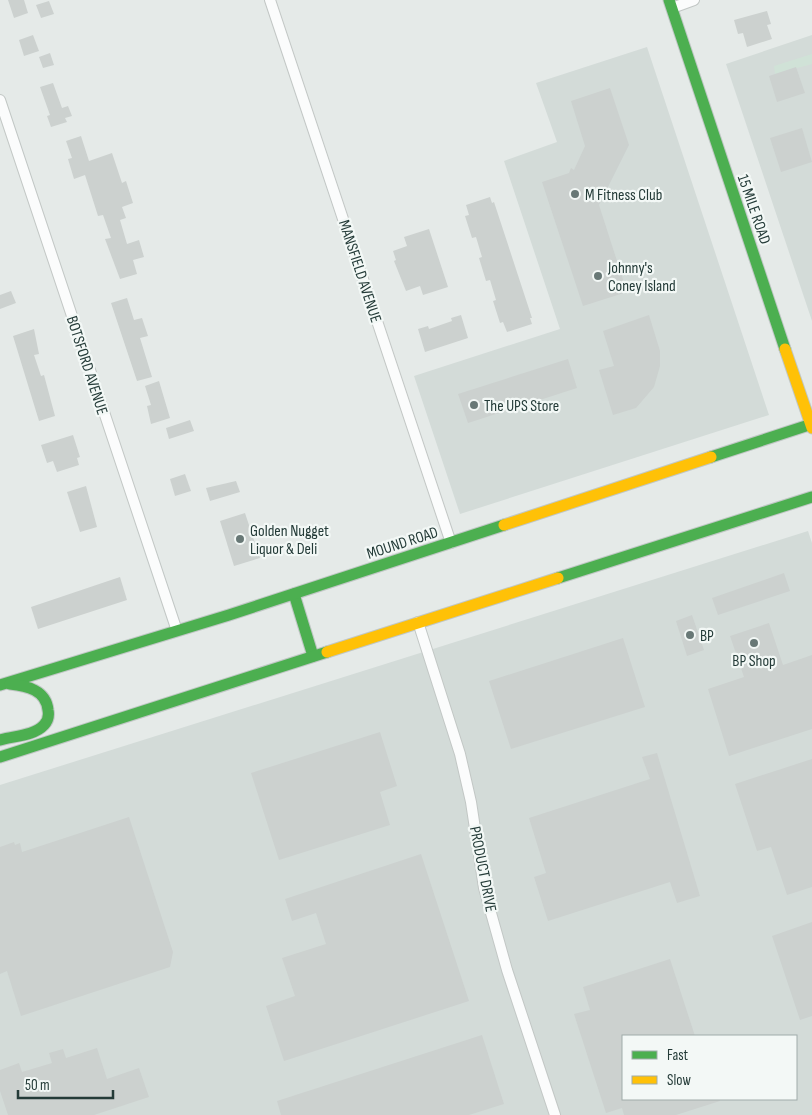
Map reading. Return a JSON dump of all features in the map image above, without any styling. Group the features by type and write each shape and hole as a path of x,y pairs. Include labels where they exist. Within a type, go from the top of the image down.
{"main road":[{"name":"15 MILE ROAD","path":"670,4 812,425"},
{"name":"MOUND ROAD","path":"3,684 294,594 812,425"},
{"path":"0,757 812,497"},
{"path":"294,594 313,656"},
{"path":"0,740 38,728 46,724 48,716 45,698 39,691 3,684"}],"street":[{"name":"MANSFIELD AVENUE","path":"270,0 451,543"},
{"path":"670,4 694,0"},
{"name":"BOTSFORD AVENUE","path":"0,100 177,631"},
{"name":"PRODUCT DRIVE","path":"418,622 464,769 484,888 507,970 555,1115"}],"shaded area":[{"path":"812,35 812,321 726,64"},
{"path":"647,47 769,415 460,514 414,376 560,329 504,161 557,142 536,83"},
{"path":"808,531 812,543 812,1115 0,1115 0,785"}],"green space":[{"path":"812,54 812,64 775,74 774,66"}],"building":[{"path":"8,0 24,0 28,13 14,18"},
{"path":"49,1 54,14 41,18 36,5"},
{"path":"767,11 771,24 767,25 772,39 747,47 743,33 738,34 734,20"},
{"path":"33,35 39,51 24,56 19,40"},
{"path":"50,53 54,65 43,68 39,57"},
{"path":"796,67 805,93 777,102 769,76"},
{"path":"53,83 62,108 68,106 72,116 65,118 67,122 51,127 47,116 50,115 40,87"},
{"path":"610,88 629,145 599,205 627,292 583,306 542,182 569,173 571,168 574,170 585,146 571,101"},
{"path":"802,128 812,162 781,172 770,138"},
{"path":"81,136 89,161 112,153 122,183 126,181 133,203 122,207 126,218 120,220 127,244 139,240 144,257 133,260 137,274 120,279 105,239 111,238 103,215 98,216 85,175 74,179 68,159 72,158 66,141"},
{"path":"490,197 492,203 494,202 532,318 530,318 532,324 507,332 503,322 500,323 493,301 496,300 490,280 486,281 479,258 482,257 476,237 472,238 465,216 469,215 466,205"},
{"path":"429,229 448,287 423,295 420,286 406,291 394,261 396,260 393,251 407,246 404,237"},
{"path":"11,291 16,303 0,309 0,295"},
{"path":"127,298 134,320 142,318 148,336 140,338 152,377 137,381 111,303"},
{"path":"461,315 468,338 425,352 418,329 428,326 429,329 452,321 451,318"},
{"path":"649,315 660,351 660,366 654,387 636,408 613,415 599,370 614,366 603,331"},
{"path":"34,329 39,354 34,355 41,376 44,375 55,416 39,421 13,336"},
{"path":"568,359 577,388 468,423 458,394"},
{"path":"159,381 170,418 151,424 147,406 151,405 145,386"},
{"path":"190,420 194,431 169,439 166,428"},
{"path":"73,435 80,457 77,458 79,465 57,472 53,461 47,463 41,445"},
{"path":"185,474 191,491 175,496 170,479"},
{"path":"236,481 240,492 210,501 206,488"},
{"path":"86,486 97,527 80,532 67,492"},
{"name":"Golden Nugget Liquor & Deli","path":"245,513 260,558 234,566 220,521"},
{"path":"784,573 790,591 718,615 712,598"},
{"path":"120,577 127,600 38,629 31,607"},
{"name":"BP","path":"692,615 704,650 687,656 676,621"},
{"path":"769,623 783,665 812,655 812,729 729,756 708,689 744,677 730,636"},
{"path":"623,638 645,707 511,749 489,681"},
{"path":"380,732 397,786 380,792 390,825 279,860 251,773"},
{"path":"657,753 700,896 677,903 670,882 548,921 534,877 546,873 529,818 650,779 642,757"},
{"path":"812,759 812,887 787,895 771,847 757,851 735,784"},
{"path":"129,817 173,952 170,967 21,1016 7,971 0,974 0,847 14,842 15,845 20,843 22,852"},
{"path":"421,854 469,1001 284,1061 266,1006 295,996 282,958 326,944 316,913 292,921 285,899"},
{"path":"812,922 812,1016 800,1020 772,936"},
{"path":"670,959 695,1035 622,1035 622,1100 720,1101 676,1115 624,1115 622,1108 606,1113 574,1014 590,1010 583,987"},
{"path":"482,1035 504,1104 469,1115 281,1115 277,1101"},
{"path":"97,1048 107,1079 139,1068 149,1097 94,1115 8,1115 0,1091 0,1070 19,1063 22,1072 52,1063 49,1053 63,1049 66,1058"}],"traffic: fast":[{"path":"669,0 785,349"},
{"path":"711,457 812,424"},
{"path":"558,578 812,497"},
{"path":"0,685 229,615 504,525"},
{"path":"294,594 313,656"},
{"path":"0,757 327,652"},
{"path":"0,740 40,729 48,718 46,703 40,694 35,690 10,684"}],"traffic: slow":[{"path":"785,349 812,428"},
{"path":"504,525 711,457"},
{"path":"327,652 558,578"}],"place":[{"name":"M Fitness Club","path":"575,194"},
{"name":"Johnny's Coney Island","path":"598,276"},
{"name":"The UPS Store","path":"474,405"},
{"name":"Golden Nugget Liquor & Deli","path":"240,539"},
{"name":"BP","path":"690,635"},
{"name":"BP Shop","path":"754,643"}]}
